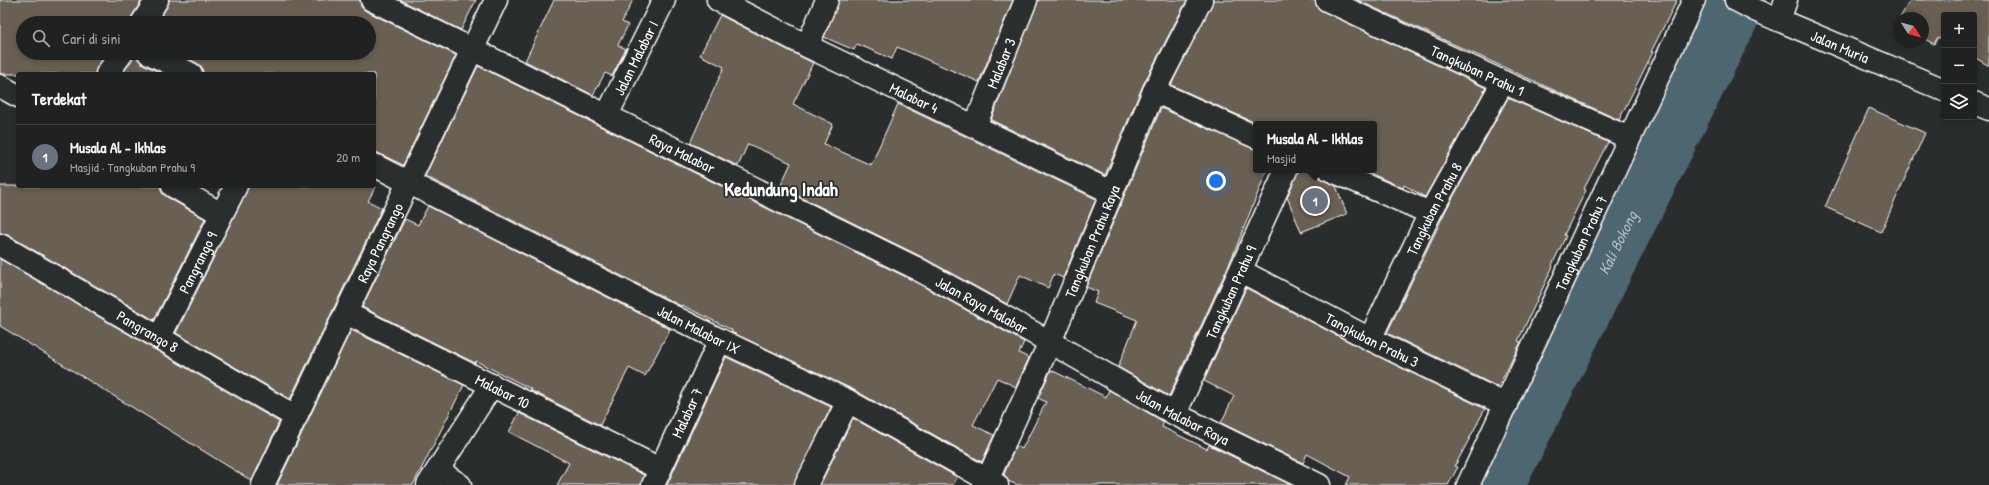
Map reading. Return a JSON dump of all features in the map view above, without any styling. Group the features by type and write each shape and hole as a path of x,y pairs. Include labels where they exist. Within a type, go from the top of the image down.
{"street":[{"path":"147,16 157,0"},
{"name":"Raya Malabar","path":"372,0 914,267"},
{"name":"Raya Pangrango","path":"263,485 496,0"},
{"name":"Jalan Malabar I","path":"607,115 664,0"},
{"name":"Malabar 4","path":"718,0 807,46 1111,192"},
{"path":"807,46 827,0"},
{"name":"Malabar 3","path":"975,126 1026,0"},
{"name":"Tangkuban Prahu Raya","path":"990,483 1154,91 1201,0"},
{"name":"Tangkuban Prahu 1","path":"1327,0 1503,82 1629,138"},
{"name":"Tangkuban Prahu 7","path":"1468,485 1694,0"},
{"path":"1779,20 1786,0"},
{"name":"Jalan Muria","path":"1746,5 1941,89"},
{"path":"108,72 117,60"},
{"path":"163,60 187,72"},
{"name":"Tangkuban Prahu 8","path":"1370,339 1430,213 1503,82"},
{"path":"0,86 16,95"},
{"path":"1154,91 1253,136"},
{"path":"1977,104 1989,109"},
{"name":"Jalan Malabar IX","path":"376,166 720,340 848,401 990,483"},
{"name":"Tangkuban Prahu 9","path":"1175,414 1285,173"},
{"path":"1337,173 1430,213"},
{"path":"176,188 222,214"},
{"name":"Pangrango 9","path":"159,338 235,188"},
{"name":"Pangrango 8","path":"0,245 296,417"},
{"name":"Jalan Raya Malabar","path":"914,267 1050,342"},
{"name":"Tangkuban Prahu 3","path":"1241,271 1370,339 1506,405"},
{"name":"Malabar 10","path":"346,313 492,385 657,477"},
{"name":"Malabar 7","path":"657,477 720,340"},
{"name":"Jalan Malabar Raya","path":"1050,342 1175,414 1319,485"},
{"path":"460,485 433,477 492,385"},
{"path":"806,485 848,401"}],"building":[{"path":"0,0 142,0 132,16 16,16 16,60 102,60 96,72 16,72 16,74 0,74"},
{"path":"169,0 360,0 361,7 366,11 456,55 403,165 376,152 376,72 203,72 202,67 191,60 376,60 376,16 161,16 167,7"},
{"path":"400,0 476,0 461,30"},
{"path":"554,0 633,0 622,22 628,25 618,45 626,49 612,76 605,73 593,95 525,61"},
{"path":"839,0 1013,0 979,82 897,47 892,59 857,44 854,50 824,37"},
{"path":"1038,0 1187,0 1143,85 1105,175 991,120"},
{"path":"1213,0 1315,0 1317,7 1322,11 1486,88 1425,197 1404,185 1403,188 1370,173 1377,173 1377,121 1253,122 1171,85"},
{"path":"1357,0 1677,0 1619,120"},
{"path":"1910,0 1989,0 1989,66 1977,59 1977,12 1941,12 1941,39 1938,37 1934,44 1929,41 1929,12 1903,12"},
{"path":"720,15 813,63 793,104 833,124 824,144 871,165 898,104 1096,199 1063,278 1054,274 1048,288 1020,275 1007,304 920,256 780,187 791,163 748,144 738,166 690,143 724,67 700,55"},
{"path":"132,60 138,60 159,72 123,72"},
{"path":"478,66 908,278 1024,342 1019,353 1029,358 1016,387 997,378 973,425 994,435 982,462 854,390 731,332 732,330 682,305 681,306 425,176"},
{"path":"1508,98 1608,142 1584,189 1586,190 1564,235 1566,236 1552,265 1553,266 1518,341 1521,342 1498,387 1387,333 1446,210"},
{"path":"1161,108 1253,148 1253,173 1266,173 1231,260 1169,396 1118,367 1137,320 1094,303 1098,292 1086,287"},
{"path":"1869,108 1925,133 1881,232 1825,207"},
{"path":"1297,173 1319,173 1320,178 1336,186 1347,214 1301,232 1287,197"},
{"path":"0,186 16,186 16,188 161,188 162,193 167,197 205,219 154,320 6,234 0,233"},
{"path":"248,188 375,188 368,201 382,208 290,399 176,333"},
{"path":"428,206 670,329 645,376 629,368 600,425 476,361 475,363 362,307 405,219 418,225"},
{"path":"0,259 279,422 252,481 0,326"},
{"path":"1246,288 1365,350 1485,409 1455,466 1458,467 1448,485 1346,485 1350,477 1307,454 1303,463 1221,423 1234,396 1204,381"},
{"path":"351,330 464,385 413,485 277,485"},
{"path":"726,357 831,407 794,485 667,485"},
{"path":"1051,370 1106,397 1109,390 1164,422 1162,427 1207,449 1209,445 1291,485 1017,485 1008,481 1004,474 1016,446 1022,449 1046,402 1038,398"},
{"path":"519,413 644,475 641,485 557,485 569,463 509,432"},
{"path":"853,418 957,477 953,485 820,485"}],"waterway":[{"name":"Kali Bokong","path":"1496,485 1739,0"}],"place":[{"name":"Musala Al - Ikhlas","path":"1315,201"}],"district":[{"name":"Kedundung Indah","path":"781,189"}]}
